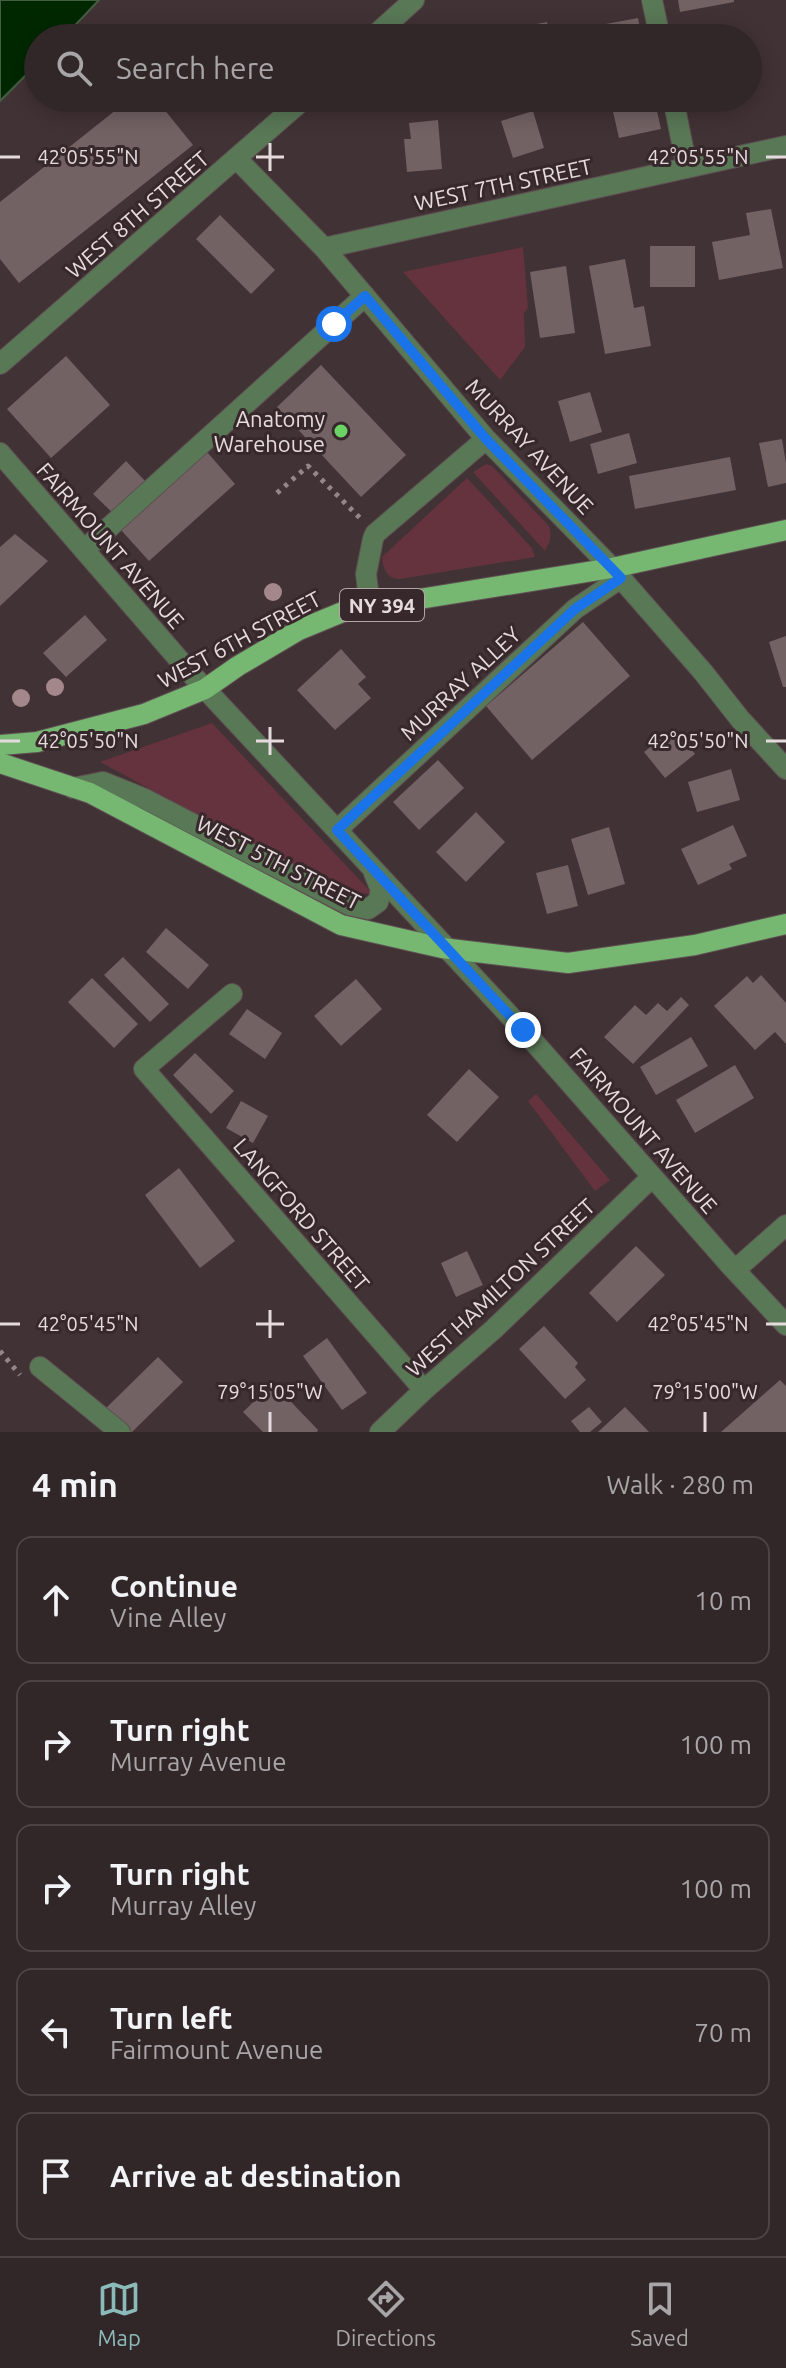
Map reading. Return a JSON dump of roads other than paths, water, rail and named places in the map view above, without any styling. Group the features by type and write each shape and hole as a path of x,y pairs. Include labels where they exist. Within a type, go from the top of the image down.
{"main road":[{"name":"WEST 6TH STREET","path":"0,745 37,742 144,714 205,689 299,630 345,611 617,573 786,530"},
{"name":"WEST 5TH STREET","path":"0,763 90,793 341,925 447,948 568,963 695,945 786,924"}],"street":[{"path":"387,24 414,0"},
{"path":"652,0 657,24"},
{"name":"WEST 8TH STREET","path":"0,364 289,112"},
{"path":"676,112 687,168"},
{"name":"WEST 7TH STREET","path":"324,248 786,146"},
{"name":"MURRAY AVENUE","path":"237,159 324,248 486,439 617,573 786,769"},
{"path":"84,550 365,296"},
{"path":"370,607 366,574 375,534 486,439"},
{"name":"FAIRMOUNT AVENUE","path":"0,453 205,689 523,1030 786,1325"},
{"name":"MURRAY ALLEY","path":"337,830 617,573"},
{"path":"73,788 103,782 145,799 349,905 368,909 378,902 381,890 373,869"},
{"name":"LANGFORD STREET","path":"232,994 144,1069 424,1390"},
{"name":"WEST HAMILTON STREET","path":"380,1432 494,1329 652,1177"},
{"path":"735,1270 786,1225"},
{"path":"40,1367 120,1432"}],"place":[{"name":"Anatomy Warehouse","path":"341,431"}]}
